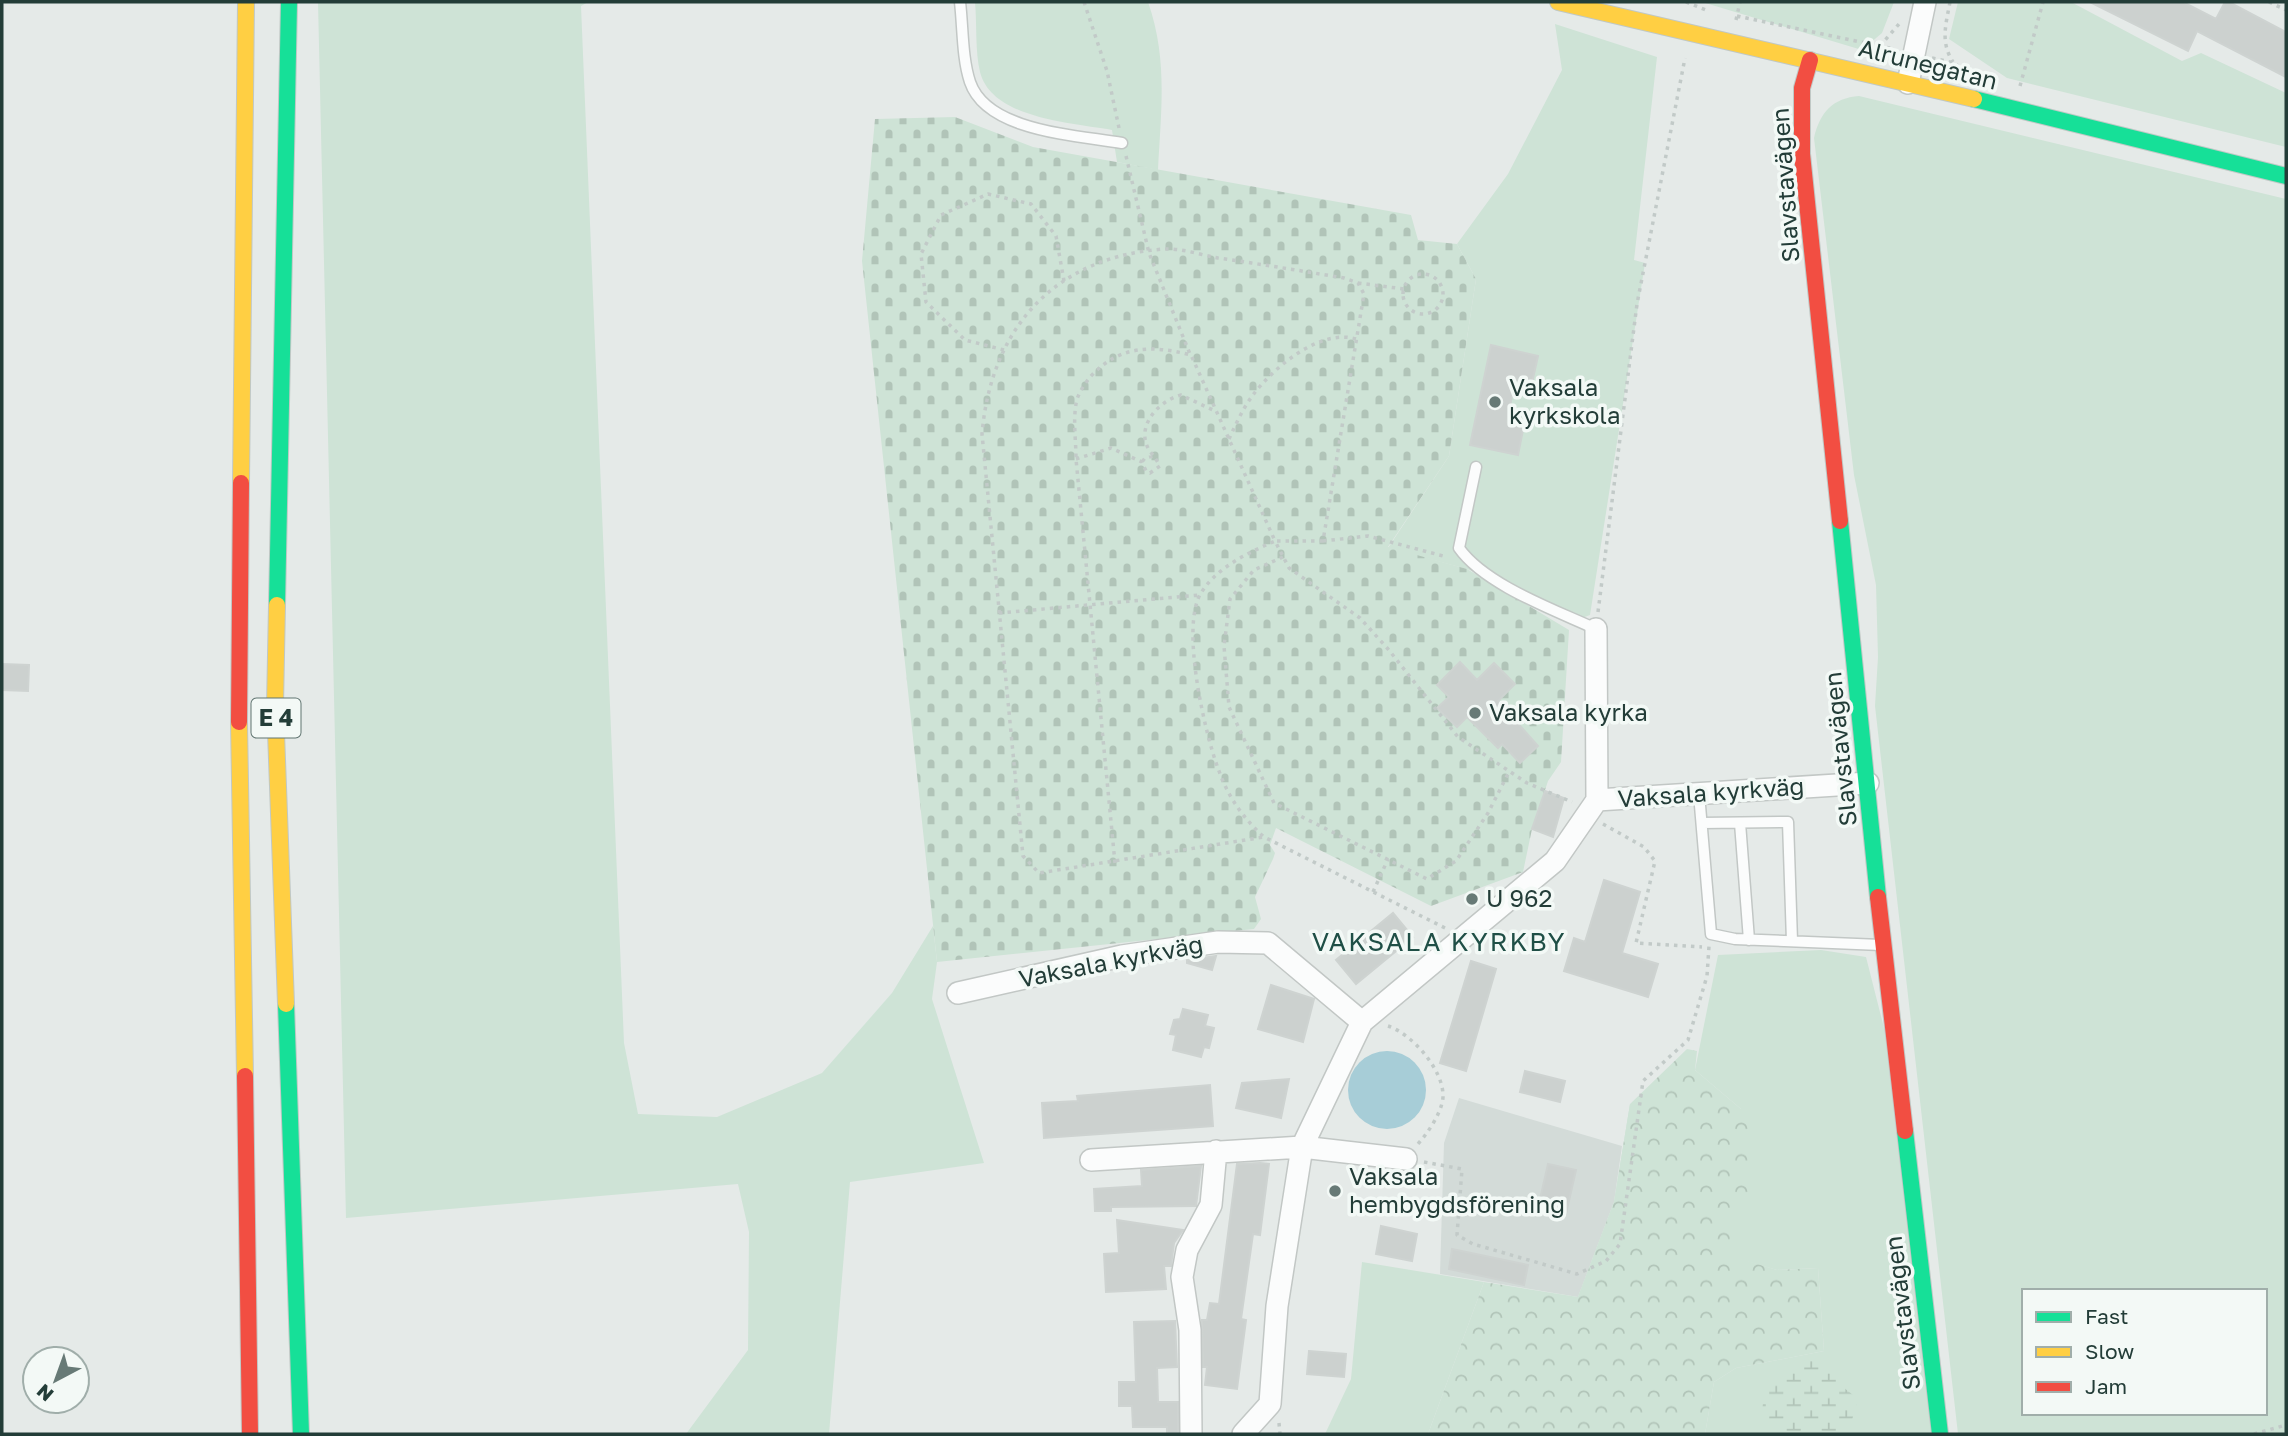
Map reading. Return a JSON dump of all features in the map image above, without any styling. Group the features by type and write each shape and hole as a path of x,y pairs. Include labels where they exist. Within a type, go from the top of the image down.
{"main road":[{"name":"E 4","path":"246,2 239,715 250,1434"},
{"name":"E 4","path":"289,2 275,705 301,1434"},
{"name":"Alrunegatan","path":"1558,2 1908,83 2286,176"},
{"name":"Slavstavägen","path":"1810,60 1802,88 1802,154 1884,945 1940,1434"}],"street":[{"path":"1908,83 1912,53 1925,2"},
{"name":"Vaksala kyrkväg","path":"1243,1434 1270,1404 1277,1306 1302,1147 1362,1022 1466,939 1555,861 1594,805 1596,629"},
{"name":"Vaksala kyrkväg","path":"1594,805 1699,794 1867,783"},
{"name":"Vaksala kyrkväg","path":"958,993 1122,956 1218,942 1268,943 1362,1022"},
{"path":"1091,1160 1302,1147 1406,1159"},
{"path":"1191,1434 1190,1330 1182,1278 1187,1250 1211,1205 1216,1151"}],"lane":[{"path":"960,2 969,81 977,97 991,111 1025,125 1122,143"},
{"path":"1476,467 1460,548 1470,563 1521,593 1596,629"},
{"path":"1699,794 1711,933 1715,937 1884,945"},
{"path":"1702,823 1788,822 1792,941"},
{"path":"1740,823 1749,940"}],"path":[{"path":"1084,2 1107,71 1149,253 1191,355 1289,568 1308,584 1360,618 1415,681 1458,737 1527,783 1594,805 1605,827 1644,847 1655,861 1636,943 1709,947 1707,976 1688,1040 1643,1081 1620,1244 1606,1261 1577,1274 1473,1244 1457,1235 1462,1169 1406,1159 1433,1123 1443,1097 1431,1062 1408,1037 1390,1026 1362,1022"},
{"path":"1686,2 1717,12"},
{"path":"1950,2 1944,34 1945,50 1955,63"},
{"path":"2019,88 2043,2"},
{"path":"2269,2 2286,10"},
{"path":"1727,14 1912,53"},
{"path":"1880,46 1902,18"},
{"path":"1596,629 1637,304 1683,58 1694,60"},
{"path":"1004,349 965,340 926,303 921,254 941,215 988,194 1031,204 1056,236 1064,281"},
{"path":"1264,837 1115,863 1039,873 1023,856 982,434 988,384 1004,349 1049,291 1084,268 1115,256 1166,249 1404,289"},
{"path":"1427,274 1437,279 1443,288 1443,299 1437,308 1427,313 1417,313 1404,299 1404,289 1416,275 1427,274"},
{"path":"1323,541 1364,294 1358,283"},
{"path":"1229,439 1253,394 1288,360 1310,347 1331,340 1344,336 1356,339"},
{"path":"1115,863 1076,459 1076,402 1087,380 1104,362 1126,351 1153,347 1191,355"},
{"path":"1076,459 1111,448 1142,462 1146,471 1154,472 1160,466 1146,439 1152,411 1161,402 1181,395 1217,412"},
{"path":"1142,462 1145,458 1154,456"},
{"path":"1466,939 1264,837 1244,818 1219,773 1202,714 1192,634 1199,595 1212,578 1245,554 1275,541 1323,541 1368,536 1470,563"},
{"path":"1283,557 1254,570 1230,599 1224,646 1229,707 1274,803 1427,879 1455,860 1488,813 1509,772"},
{"path":"999,613 1199,595"},
{"path":"1373,892 1388,859"},
{"path":"2254,1434 2286,1424"}],"shaded area":[{"path":"1459,1098 1622,1146 1614,1202 1578,1297 1440,1274 1444,1143"}],"green space":[{"path":"318,2 588,2 581,6 624,1043 638,1114 717,1117 822,1073 892,993 933,926 937,962 932,999 984,1163 850,1182 829,1434 686,1434 748,1350 749,1232 738,1184 346,1218"},
{"path":"975,2 1148,2 1161,64 1158,170 1117,162 1112,130 1036,116 1000,100 988,88 980,72"},
{"path":"1702,2 1894,2 1882,33 1862,50"},
{"path":"1958,2 2071,2 2182,61 2201,53 2286,93 2286,147 2007,78 1949,39"},
{"path":"1555,24 1657,57 1634,260 1645,263 1590,615 1582,618 1467,569 1388,548 1449,456 1476,279 1457,244 1508,174 1562,70"},
{"path":"1859,96 2286,199 2286,1434 1958,1434 1875,706 1878,657 1876,585 1854,475 1814,138 1824,114 1842,100"},
{"path":"955,117 1033,147 1411,215 1418,240 1457,244 1476,279 1449,456 1388,547 1467,569 1569,630 1561,762 1548,781 1532,829 1523,872 1431,906 1276,828 1270,845 1275,853 1255,897 1261,919 1254,929 937,962 862,261 875,119"},
{"path":"1821,950 1866,957 1884,1028 1931,1434 1705,1434 1714,1382 1736,1368 1824,1351 1818,1268 1777,1270 1728,1256 1578,1297 1614,1202 1630,1104 1731,1130 1741,1109 1695,1070 1718,955"},
{"path":"1687,1049 1697,1051 1695,1070 1741,1109 1749,1123 1753,1194 1736,1209 1728,1255 1777,1270 1818,1268 1824,1351 1736,1368 1714,1382 1705,1434 1428,1434 1484,1282 1578,1297 1614,1202 1630,1104"},
{"path":"1362,1262 1484,1282 1428,1434 1325,1434 1351,1379"},
{"path":"1815,1353 1843,1387 1858,1399 1848,1434 1777,1434 1761,1422 1765,1384"}],"water":[{"path":"1379,1051 1395,1051 1409,1057 1420,1068 1426,1082 1426,1098 1420,1112 1409,1123 1395,1129 1379,1129 1365,1123 1354,1112 1348,1098 1348,1082 1354,1068 1365,1057"}],"building":[{"path":"2090,2 2183,2 2216,19 2225,2 2229,2 2286,32 2286,77 2197,31 2188,51"},
{"name":"Vaksala kyrkskola","path":"1491,345 1538,356 1532,383 1515,380 1507,422 1524,425 1518,455 1470,445"},
{"name":"Vaksala kyrka","path":"1460,662 1477,680 1494,663 1515,684 1498,701 1538,746 1520,763 1502,744 1498,748 1467,717 1457,727 1437,708 1449,697 1437,685"},
{"path":"2,664 29,665 28,691 2,690"},
{"path":"1545,791 1564,798 1553,837 1532,829"},
{"path":"1604,880 1640,892 1622,953 1658,964 1648,997 1564,971 1574,938 1585,942"},
{"path":"1393,913 1413,937 1356,984 1336,960"},
{"path":"1216,956 1212,970 1187,963 1187,960"},
{"path":"1471,961 1496,969 1466,1071 1440,1063"},
{"path":"1271,985 1314,999 1303,1042 1258,1029"},
{"path":"1183,1009 1208,1015 1205,1026 1214,1028 1209,1048 1204,1047 1201,1057 1173,1050 1176,1035 1170,1034 1174,1020 1180,1019"},
{"path":"1525,1071 1565,1081 1560,1102 1520,1092"},
{"path":"1289,1079 1281,1118 1236,1108 1242,1083"},
{"path":"1210,1085 1213,1126 1044,1138 1042,1103 1078,1101 1077,1096"},
{"path":"1237,1164 1269,1164 1260,1235 1253,1234 1241,1319 1246,1320 1237,1389 1205,1385 1207,1367 1203,1367 1202,1320 1207,1320 1210,1303 1219,1304"},
{"path":"1548,1164 1576,1170 1566,1214 1538,1208"},
{"path":"1201,1166 1196,1206 1111,1207 1111,1211 1095,1211 1094,1189 1142,1186 1141,1170"},
{"path":"1117,1220 1183,1230 1174,1243 1171,1266 1164,1266 1166,1289 1106,1292 1104,1254 1119,1253"},
{"path":"1381,1226 1417,1234 1412,1261 1376,1254"},
{"path":"1452,1249 1528,1265 1524,1285 1449,1269"},
{"path":"1175,1321 1177,1367 1157,1368 1158,1402 1178,1402 1178,1434 1167,1434 1167,1427 1133,1427 1132,1406 1119,1406 1119,1382 1136,1382 1134,1322"},
{"path":"1309,1351 1346,1354 1344,1377 1307,1374"}],"traffic: fast":[{"path":"277,605 289,2"},
{"path":"1974,99 2286,176"},
{"path":"1840,521 1878,897"},
{"path":"286,1004 301,1434"},
{"path":"1905,1131 1940,1434"}],"traffic: slow":[{"path":"241,483 246,2"},
{"path":"1558,2 1974,99"},
{"path":"277,605 275,705 286,1004"},
{"path":"239,722 245,1076"}],"traffic: jam":[{"path":"1810,60 1802,88 1802,154 1840,521"},
{"path":"239,722 241,483"},
{"path":"1878,897 1905,1131"},
{"path":"245,1076 250,1434"}],"place":[{"name":"Vaksala kyrkskola","path":"1495,402"},
{"name":"Vaksala kyrka","path":"1475,713"},
{"name":"U 962","path":"1472,899"},
{"name":"Vaksala hembygdsförening","path":"1335,1191"}],"district":[{"name":"VAKSALA KYRKBY","path":"1439,942"}]}
